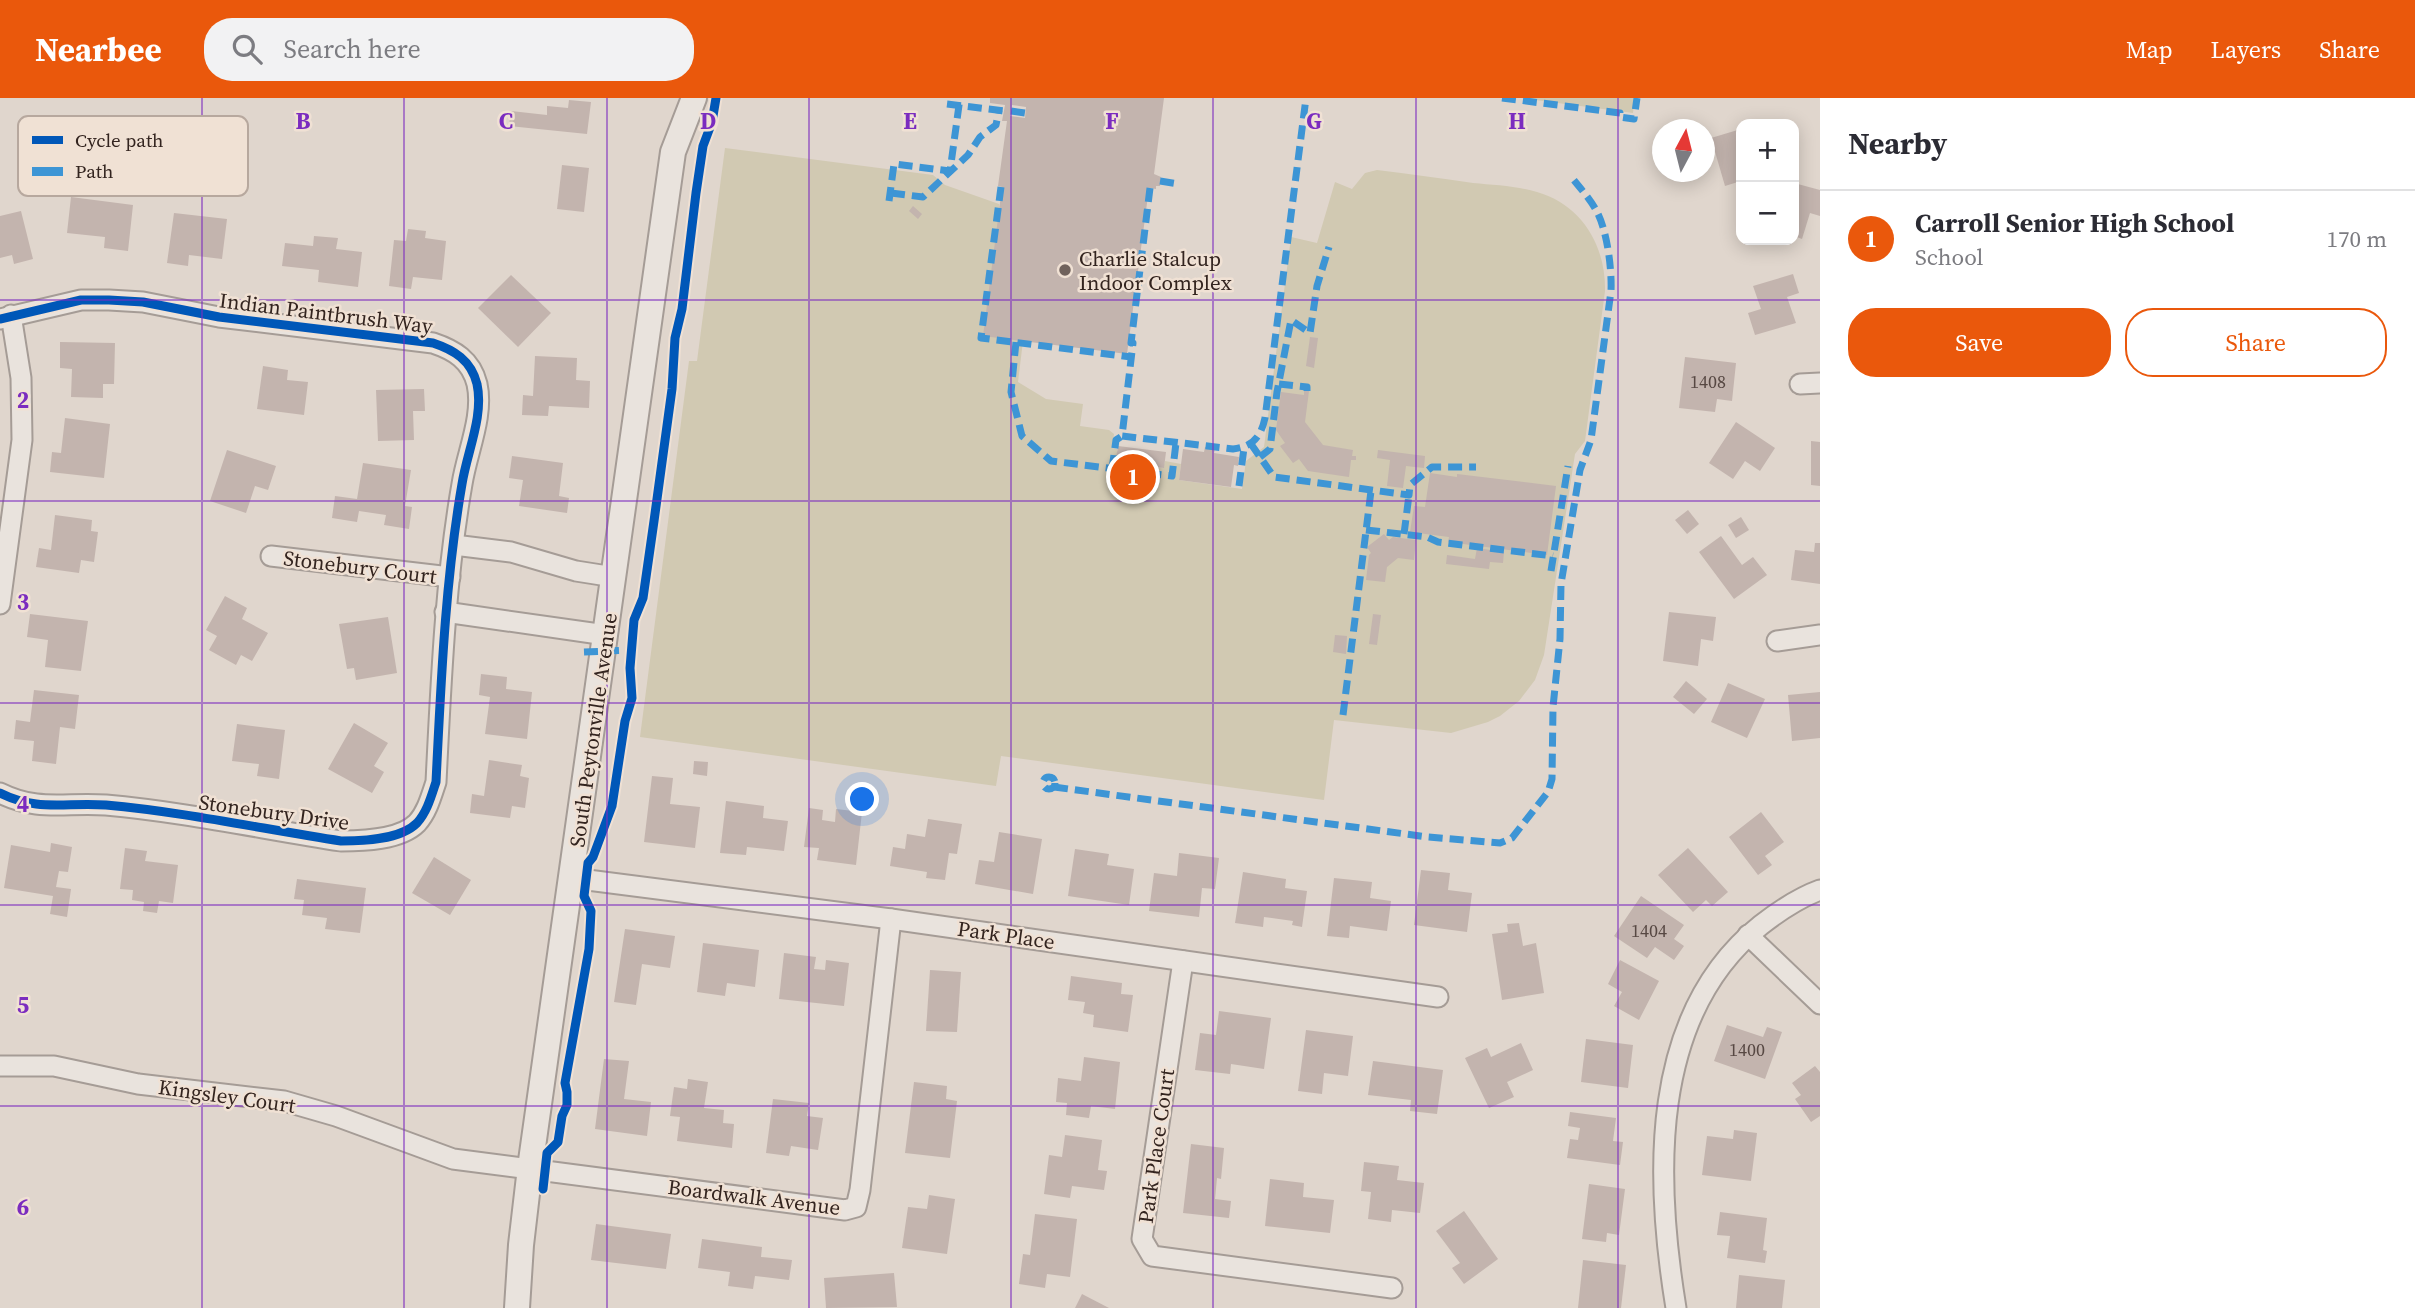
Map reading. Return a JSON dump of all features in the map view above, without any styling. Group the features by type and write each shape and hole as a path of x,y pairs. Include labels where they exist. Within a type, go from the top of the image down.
{"street":[{"name":"South Peytonville Avenue","path":"517,1308 530,1168 673,152 674,98"},
{"name":"South Peytonville Avenue","path":"673,152 694,98"},
{"name":"Indian Paintbrush Way","path":"6,317 81,300 143,302 219,317 433,343 450,348 466,360 477,382 479,402 462,483 450,578"},
{"path":"0,604 22,440 21,378 6,317"},
{"path":"1800,384 1820,383"},
{"name":"Stonebury Court","path":"454,545 510,552 576,571 614,577"},
{"name":"Stonebury Court","path":"271,556 450,578"},
{"name":"Stonebury Drive","path":"0,793 18,802 44,806 105,805 341,841 368,841 392,836 415,825 428,807 436,782 445,612 450,578"},
{"path":"445,612 606,635"},
{"path":"1777,641 1820,635"},
{"name":"Park Place","path":"572,878 891,919 1438,997"},
{"path":"1676,1308 1667,1248 1664,1156 1671,1088 1690,1016 1721,964 1748,936 1780,911 1820,890"},
{"name":"Boardwalk Avenue","path":"530,1168 845,1210 856,1207 891,919"},
{"path":"1748,936 1820,1004"},
{"name":"Park Place Court","path":"1183,961 1142,1239 1152,1256 1392,1288"},
{"name":"Kingsley Court","path":"0,1066 54,1066 138,1084 284,1101 336,1116 453,1159 530,1168"}],"shaded area":[{"path":"1521,98 1635,98 1633,113"},
{"path":"725,148 933,175 945,185 999,204 1023,341 1018,382 1046,399 1083,404 1080,426 1109,430 1114,434 1112,448 1117,449 1117,458 1146,462 1146,466 1163,468 1165,461 1181,464 1179,480 1242,489 1246,461 1264,447 1291,237 1317,243 1335,182 1352,189 1365,173 1377,170 1522,188 1553,198 1567,207 1579,217 1596,243 1604,274 1605,291 1585,441 1575,454 1544,655 1535,680 1519,701 1500,716 1451,733 1334,720 1324,800 1001,756 996,786 640,737 689,361 697,361"}],"building":[{"name":"Charlie Stalcup Indoor Complex","path":"990,98 1164,98 1154,174 1161,177 1160,186 1156,186 1156,189 1149,188 1127,354 983,336 1002,187 998,186 1007,121 1002,121 1005,105 990,103","holes":["1012,105 1026,107 1025,118 1010,116"]},
{"path":"569,100 591,102 587,134 509,126 511,111 547,115 547,106 568,108"},
{"path":"1736,130 1736,183 1725,186 1715,152 1715,137"},
{"path":"562,165 589,168 584,212 557,209"},
{"path":"1799,184 1820,190 1820,216 1810,213 1802,239 1799,238"},
{"path":"71,197 133,205 128,251 104,248 105,237 67,233"},
{"path":"913,206 922,214 918,219 909,211"},
{"path":"21,211 33,259 14,264 12,255 0,258 0,216"},
{"path":"174,213 227,219 222,259 189,255 188,266 167,263"},
{"path":"408,229 426,231 425,238 446,241 442,280 413,277 411,289 389,286 394,240 406,241"},
{"path":"314,236 338,238 336,249 362,252 358,287 318,282 319,270 282,266 285,243 313,246"},
{"path":"1793,274 1799,293 1787,297 1796,323 1755,335 1748,313 1761,309 1753,286"},
{"path":"511,275 551,313 518,347 478,308"},
{"path":"1310,337 1318,338 1314,368 1306,366"},
{"path":"60,342 115,343 114,384 103,384 103,398 71,397 72,369 60,368"},
{"path":"535,356 577,358 576,380 590,381 589,408 549,406 548,416 522,415 523,395 533,396"},
{"path":"1685,357 1736,363 1732,401 1717,399 1715,412 1679,408"},
{"path":"263,366 288,370 287,380 308,382 304,415 257,409"},
{"path":"424,389 425,411 413,411 414,440 378,441 376,390"},
{"path":"1304,391 1309,391 1305,422 1323,445 1353,450 1352,456 1356,456 1356,460 1351,460 1349,477 1308,471 1299,459 1293,463 1280,446 1285,443 1276,430 1281,392 1304,395"},
{"path":"65,418 110,424 104,478 50,472 52,452 61,453"},
{"path":"1736,422 1775,448 1760,471 1745,461 1733,479 1709,463"},
{"path":"1811,441 1820,442 1820,486 1811,485"},
{"path":"1118,446 1166,452 1164,468 1146,466 1146,462 1116,458"},
{"path":"1205,447 1215,449 1214,453 1239,457 1238,466 1234,465 1231,487 1179,480 1183,449 1204,452"},
{"path":"227,450 276,466 268,490 255,486 246,513 210,501"},
{"path":"1378,450 1425,456 1424,468 1406,466 1403,488 1387,486 1390,460 1377,458"},
{"path":"512,456 563,463 559,496 569,498 567,513 519,506 523,480 509,478"},
{"path":"363,463 411,470 405,506 412,507 409,529 384,525 386,515 359,511 357,522 332,518 335,496 357,499"},
{"path":"1430,473 1556,486 1547,555 1448,542 1449,537 1410,532 1414,506 1425,507"},
{"path":"1688,510 1699,524 1687,534 1675,520"},
{"path":"55,515 92,520 91,531 98,532 94,562 81,560 79,573 36,567 39,548 51,550"},
{"path":"1741,517 1749,530 1736,538 1728,525"},
{"path":"1384,534 1389,540 1393,537 1416,540 1414,560 1398,558 1387,567 1385,582 1366,580 1371,553 1367,547"},
{"path":"1721,536 1742,565 1753,557 1767,575 1734,599 1699,552"},
{"path":"1815,543 1820,543 1820,584 1791,580 1795,550 1814,552"},
{"path":"1477,548 1504,552 1503,563 1490,562 1489,569 1446,564 1447,555 1475,559"},
{"path":"225,596 247,608 242,619 268,633 252,661 241,655 236,665 209,650 217,636 206,630"},
{"path":"1669,612 1716,617 1713,641 1701,639 1698,666 1663,661"},
{"path":"30,614 88,621 81,671 45,667 48,640 27,637"},
{"path":"1373,614 1381,615 1377,645 1369,644"},
{"path":"388,617 397,673 356,680 354,668 347,669 339,624"},
{"path":"1335,635 1347,636 1346,654 1333,652"},
{"path":"481,674 507,677 506,689 532,692 527,739 485,734 490,697 479,695"},
{"path":"1686,681 1707,699 1694,714 1673,697"},
{"path":"1728,683 1765,699 1747,738 1711,722"},
{"path":"34,690 79,695 75,729 60,727 56,764 32,761 34,741 14,739 16,720 30,722"},
{"path":"1820,692 1820,738 1792,741 1788,695"},
{"path":"354,723 388,743 374,766 384,772 372,793 328,769"},
{"path":"237,724 285,730 279,779 257,776 259,764 232,761"},
{"path":"489,760 522,765 520,776 529,778 525,808 512,806 510,818 470,813 472,794 484,796"},
{"path":"694,761 708,762 707,776 693,774"},
{"path":"652,776 673,778 670,804 700,807 695,848 644,842"},
{"path":"726,801 764,806 763,818 788,821 784,851 747,847 746,855 720,853"},
{"path":"809,808 823,810 822,820 835,822 836,809 862,812 856,865 817,860 819,848 804,847"},
{"path":"1761,812 1784,842 1765,856 1772,865 1758,875 1729,837"},
{"path":"928,819 962,824 957,854 949,853 945,880 926,878 927,872 890,866 893,847 905,849 907,834 925,837"},
{"path":"999,832 1042,839 1033,894 975,884 979,860 994,862"},
{"path":"51,843 72,847 68,872 59,871 56,887 71,889 67,917 50,914 53,896 4,888 11,845 50,852"},
{"path":"125,848 147,851 145,861 178,865 173,903 159,901 157,913 143,911 144,902 132,900 133,890 120,889"},
{"path":"1688,848 1728,892 1712,906 1706,900 1693,912 1658,875"},
{"path":"1075,849 1109,854 1107,865 1134,869 1129,905 1068,896"},
{"path":"1179,853 1219,858 1215,889 1202,888 1199,917 1149,911 1154,873 1177,876"},
{"path":"434,857 471,880 450,915 412,893"},
{"path":"1421,870 1450,873 1448,890 1472,893 1467,932 1414,925"},
{"path":"1243,872 1286,879 1285,888 1307,891 1302,927 1292,925 1293,921 1264,917 1263,927 1235,923"},
{"path":"1334,878 1372,882 1370,898 1391,901 1387,931 1350,926 1349,938 1327,936"},
{"path":"297,879 366,888 360,933 325,929 327,918 302,915 304,900 294,899"},
{"path":"1641,896 1684,925 1674,939 1684,946 1674,960 1655,947 1647,958 1614,936"},
{"path":"1519,923 1523,946 1536,943 1544,993 1502,1000 1492,934 1508,932 1507,924"},
{"path":"625,929 675,936 670,968 642,964 636,1005 614,1002"},
{"path":"703,943 759,950 755,987 727,983 725,996 697,992"},
{"path":"784,953 816,957 814,969 825,970 826,960 849,963 844,1006 779,999"},
{"path":"1620,960 1659,981 1639,1020 1614,1006 1622,992 1608,984"},
{"path":"930,970 961,972 957,1032 926,1031"},
{"path":"1071,976 1122,983 1121,994 1133,995 1128,1032 1093,1027 1094,1015 1083,1013 1085,1002 1068,1000"},
{"path":"1219,1011 1271,1018 1264,1069 1231,1064 1230,1074 1195,1070 1200,1033 1216,1035"},
{"path":"1727,1025 1763,1037 1767,1027 1782,1032 1765,1079 1714,1061"},
{"path":"1306,1030 1353,1036 1348,1076 1324,1073 1322,1094 1298,1091"},
{"path":"1586,1039 1633,1045 1628,1088 1581,1082"},
{"path":"1521,1043 1533,1070 1507,1082 1514,1097 1489,1108 1465,1058 1487,1048 1491,1057"},
{"path":"1084,1057 1120,1062 1115,1109 1091,1106 1089,1118 1066,1115 1067,1103 1056,1102 1058,1078 1081,1081"},
{"path":"604,1059 629,1061 624,1099 651,1102 647,1136 595,1129"},
{"path":"1373,1061 1443,1070 1437,1114 1410,1111 1411,1100 1368,1095"},
{"path":"1815,1066 1820,1072 1820,1116 1811,1122 1795,1099 1801,1095 1792,1083"},
{"path":"688,1079 708,1082 704,1108 724,1110 723,1123 734,1124 732,1148 677,1141 680,1117 670,1116 674,1087 687,1089"},
{"path":"914,1082 947,1086 946,1099 957,1101 950,1158 905,1153"},
{"path":"773,1099 809,1103 807,1116 823,1118 818,1150 791,1146 789,1156 766,1153"},
{"path":"1570,1112 1616,1118 1613,1141 1623,1142 1620,1165 1567,1158 1570,1139 1578,1140 1580,1128 1568,1126"},
{"path":"1734,1130 1757,1133 1751,1181 1702,1175 1707,1136 1733,1139"},
{"path":"1065,1135 1102,1140 1098,1170 1107,1171 1104,1190 1072,1186 1070,1198 1044,1194 1049,1155 1062,1157"},
{"path":"1191,1144 1224,1148 1221,1179 1217,1178 1215,1199 1231,1201 1229,1218 1183,1213"},
{"path":"1364,1162 1399,1166 1397,1180 1424,1183 1420,1213 1392,1210 1391,1222 1368,1219 1371,1192 1361,1191"},
{"path":"1270,1179 1304,1183 1303,1197 1334,1200 1330,1233 1265,1226"},
{"path":"1589,1184 1625,1189 1619,1235 1607,1233 1606,1242 1582,1239"},
{"path":"929,1195 955,1199 947,1254 902,1248 908,1207 927,1209"},
{"path":"1464,1211 1498,1259 1464,1284 1452,1268 1460,1263 1436,1231"},
{"path":"1720,1212 1767,1218 1763,1250 1767,1251 1765,1263 1727,1258 1730,1236 1717,1235"},
{"path":"1035,1214 1077,1219 1070,1277 1047,1274 1045,1288 1019,1284 1023,1254 1030,1255"},
{"path":"596,1224 671,1234 666,1269 591,1260"},
{"path":"702,1239 762,1247 761,1257 792,1260 789,1280 755,1276 753,1289 728,1286 730,1272 698,1268"},
{"path":"1583,1260 1626,1265 1621,1308 1578,1308"},
{"path":"894,1273 897,1307 826,1308 824,1278"},
{"path":"1739,1275 1785,1280 1782,1308 1736,1308"},
{"path":"1082,1294 1109,1308 1075,1308"}],"marked path":[{"path":"889,201 894,164 950,171 960,98"},
{"path":"1150,188 1122,436 1233,449 1245,446 1258,436 1265,418 1306,98"},
{"path":"1502,98 1620,113 1620,117 1634,119 1637,98"},
{"path":"947,104 1005,111"},
{"path":"891,193 923,197 968,155 980,137 996,125 999,110"},
{"path":"1011,111 1025,113"},
{"path":"1054,787 1428,837 1500,843 1512,838 1548,792 1552,779 1553,707 1560,639 1561,584 1580,470 1591,440 1611,291 1610,261 1600,218 1573,179"},
{"path":"1160,181 1179,184"},
{"path":"1001,187 981,338 1131,357"},
{"path":"1260,457 1270,449 1277,392 1291,320 1310,333 1317,286 1329,247"},
{"path":"1016,342 1011,392 1022,436 1051,461 1172,476 1176,443"},
{"path":"1279,384 1307,387 1307,391"},
{"path":"1112,469 1116,440 1122,436"},
{"path":"1251,444 1274,477 1409,495 1410,485 1432,467 1476,467"},
{"path":"1239,486 1244,448"},
{"path":"1551,571 1568,466"},
{"path":"1343,715 1371,491"},
{"path":"1404,534 1409,495"},
{"path":"1366,530 1553,556"},
{"path":"584,652 631,650"},
{"path":"1049,777 1055,783 1049,789 1043,783 1049,777"}],"cycle path":[{"path":"543,1189 547,1153 558,1142 562,1116 567,1105 565,1083 589,949 591,911 584,896 588,863 593,857 612,806 625,721 632,698 630,668 634,620 643,598 696,193 703,146 712,122 716,98"},
{"path":"0,319 81,300 109,300 143,302 219,317 433,343 455,353 466,362 471,368 479,396 477,421 462,484 451,558 436,782 426,809 410,829 370,840 341,841 135,808 91,804 39,804 0,793"}],"place":[{"name":"Charlie Stalcup Indoor Complex","path":"1065,270"},
{"name":"Carroll Senior High School","path":"1133,477"}]}
